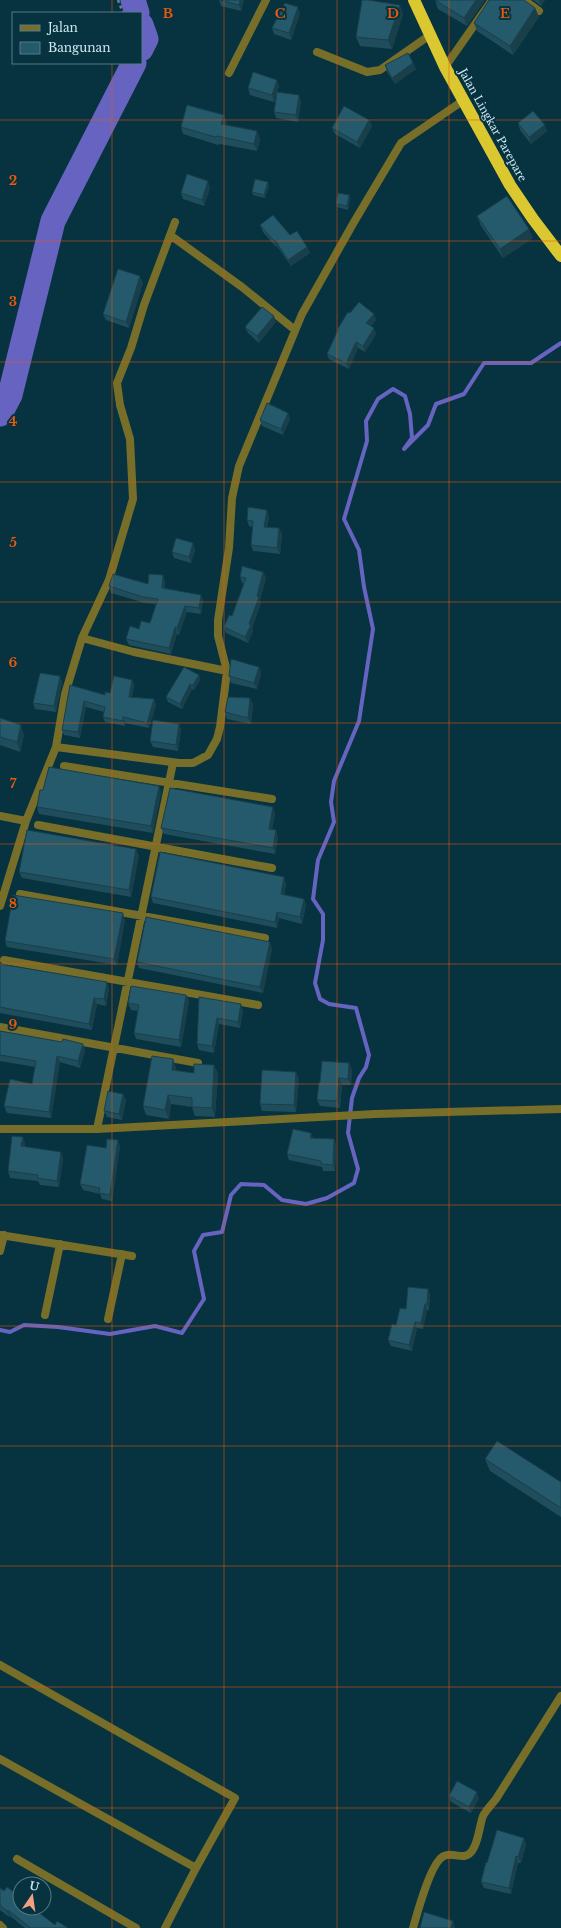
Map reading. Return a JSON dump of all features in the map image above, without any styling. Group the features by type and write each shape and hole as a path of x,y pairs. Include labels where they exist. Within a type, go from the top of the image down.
{"highway":[{"name":"Jalan Lingkar Parepare","path":"414,0 446,67 510,185 561,256"}],"street":[{"path":"229,73 266,0"},
{"path":"446,67 492,0"},
{"path":"524,0 539,11"},
{"path":"317,52 367,72 374,72 380,70 430,35"},
{"path":"56,747 173,763 192,763 208,755 213,747 220,727 227,671 218,636 218,620 229,548 232,498 239,466 302,314 401,143 464,100"},
{"path":"0,906 26,821 56,747 67,688 82,638 108,580 133,499 130,439 120,405 117,383 175,222"},
{"path":"170,235 242,287 295,330"},
{"path":"82,638 134,652 227,671"},
{"path":"97,1129 173,763"},
{"path":"64,766 272,799"},
{"path":"0,816 26,821"},
{"path":"38,825 272,868"},
{"path":"20,894 265,938"},
{"path":"4,960 258,1005"},
{"path":"0,1027 198,1063"},
{"path":"0,1129 97,1129 375,1114 561,1109"},
{"path":"0,1251 2,1235 132,1256"},
{"path":"45,1314 60,1244"},
{"path":"108,1319 122,1254"},
{"path":"0,1665 235,1798 196,1868 166,1928"},
{"path":"413,1928 431,1873 438,1862 442,1856 448,1854 464,1857 471,1852 475,1846 484,1815 524,1757 561,1696"},
{"path":"0,1759 196,1868"},
{"path":"17,1859 136,1928"}],"path":[{"path":"118,0 123,12"}],"building":[{"path":"220,0 240,0 239,5"},
{"path":"362,0 400,5 388,40 356,37"},
{"path":"435,0 476,0 464,18"},
{"path":"489,0 524,0 535,8 510,46 474,23"},
{"path":"285,3 298,7 289,33 272,28"},
{"path":"408,53 413,63 392,78 385,65"},
{"path":"253,72 277,80 272,95 248,88"},
{"path":"277,92 299,95 296,115 274,112"},
{"path":"187,105 224,115 221,124 257,131 254,144 218,136 215,137 181,127"},
{"path":"344,106 369,120 357,142 332,128"},
{"path":"533,111 545,125 529,137 518,123"},
{"path":"187,174 208,181 202,200 181,193"},
{"path":"255,179 268,182 264,195 252,192"},
{"path":"338,193 349,195 347,206 336,204"},
{"path":"507,196 529,229 500,249 477,216"},
{"path":"273,215 290,235 297,231 307,247 288,260 275,240 274,241 260,225"},
{"path":"118,269 140,276 126,322 103,314"},
{"path":"359,302 374,314 366,323 374,328 363,346 356,342 346,363 327,354 337,330 348,312 350,313"},
{"path":"262,307 274,316 257,336 245,327"},
{"path":"267,403 288,413 281,429 260,420"},
{"path":"248,507 267,510 264,527 279,528 277,548 251,545 253,521 247,520"},
{"path":"176,538 193,543 189,557 172,552"},
{"path":"242,566 263,572 257,596 259,597 249,624 251,625 245,637 224,627 229,615 232,616 246,578 240,577"},
{"path":"113,574 148,584 149,574 163,575 162,588 201,595 199,608 185,606 177,628 175,627 169,648 126,639 130,626 139,629 141,621 150,623 158,599 143,597 109,586"},
{"path":"231,659 259,667 254,683 229,676"},
{"path":"184,667 199,675 193,685 190,684 180,704 166,697"},
{"path":"40,673 60,676 54,706 33,703"},
{"path":"114,676 132,680 129,697 154,699 147,723 123,717 123,721 103,717 105,707 84,701 78,732 62,730 70,685 105,695 105,692 110,693"},
{"path":"228,697 250,698 248,718 225,712"},
{"path":"0,718 21,725 17,742 0,737"},
{"path":"153,720 179,724 176,745 150,741"},
{"path":"49,767 159,786 151,826 37,807 40,790 43,790"},
{"path":"170,788 273,807 269,829 276,830 273,848 161,828"},
{"path":"27,830 136,849 129,890 19,872"},
{"path":"160,852 284,877 281,894 304,899 300,917 277,912 275,922 151,897"},
{"path":"13,895 123,913 114,959 5,941"},
{"path":"146,917 270,942 260,987 137,962"},
{"path":"0,964 107,982 104,999 94,998 89,1024 0,1007"},
{"path":"131,986 186,995 179,1040 134,1033 139,1005 128,1003"},
{"path":"199,997 241,1004 238,1022 217,1018 212,1046 197,1044"},
{"path":"0,1031 62,1042 63,1039 83,1044 78,1061 57,1056 49,1112 4,1106 10,1079 32,1084 36,1061 0,1055"},
{"path":"152,1056 173,1059 172,1070 194,1073 194,1064 214,1065 212,1108 192,1107 192,1098 168,1095 165,1110 143,1106"},
{"path":"322,1061 349,1063 348,1079 339,1078 337,1101 317,1100"},
{"path":"262,1070 296,1072 294,1105 260,1104"},
{"path":"108,1091 123,1094 119,1114 104,1111"},
{"path":"293,1129 311,1133 310,1138 334,1139 333,1165 321,1164 321,1161 287,1154"},
{"path":"12,1136 23,1137 21,1146 61,1152 57,1181 37,1178 38,1175 8,1171"},
{"path":"107,1139 118,1140 110,1195 99,1193 100,1188 80,1184 87,1145 106,1148"},
{"path":"408,1287 428,1289 427,1304 425,1304 421,1323 415,1322 409,1345 388,1340 392,1324 396,1325 400,1308 406,1309"},
{"path":"497,1441 561,1482 561,1508 485,1459"},
{"path":"457,1781 477,1792 469,1807 449,1796"},
{"path":"497,1830 524,1838 518,1857 516,1856 509,1888 481,1882"},
{"path":"7,1887 12,1891 12,1913 0,1905 0,1888 4,1891"},
{"path":"424,1912 453,1921 451,1928 420,1928"},
{"path":"16,1916 43,1916 55,1925 57,1921 68,1928 31,1928"}],"waterway":[{"path":"133,0 137,12"},
{"path":"142,28 146,39 142,47"},
{"path":"0,414 10,395 53,221 133,64"},
{"path":"0,1330 10,1332 24,1325 58,1327 110,1334 155,1326 182,1333 204,1299 194,1251 203,1235 222,1232 231,1195 241,1184 264,1185 282,1200 306,1204 327,1198 354,1183 358,1169 348,1133 352,1098 359,1078 366,1067 369,1055 356,1008 329,1004 320,999 315,983 323,940 323,914 313,899 318,860 334,822 331,802 334,781 359,721 373,629 364,587 359,550 344,519 367,441 366,421 378,399 393,389 405,396 410,414 412,438 404,449 428,425 436,404 464,394 484,363 531,363 561,343"}]}
